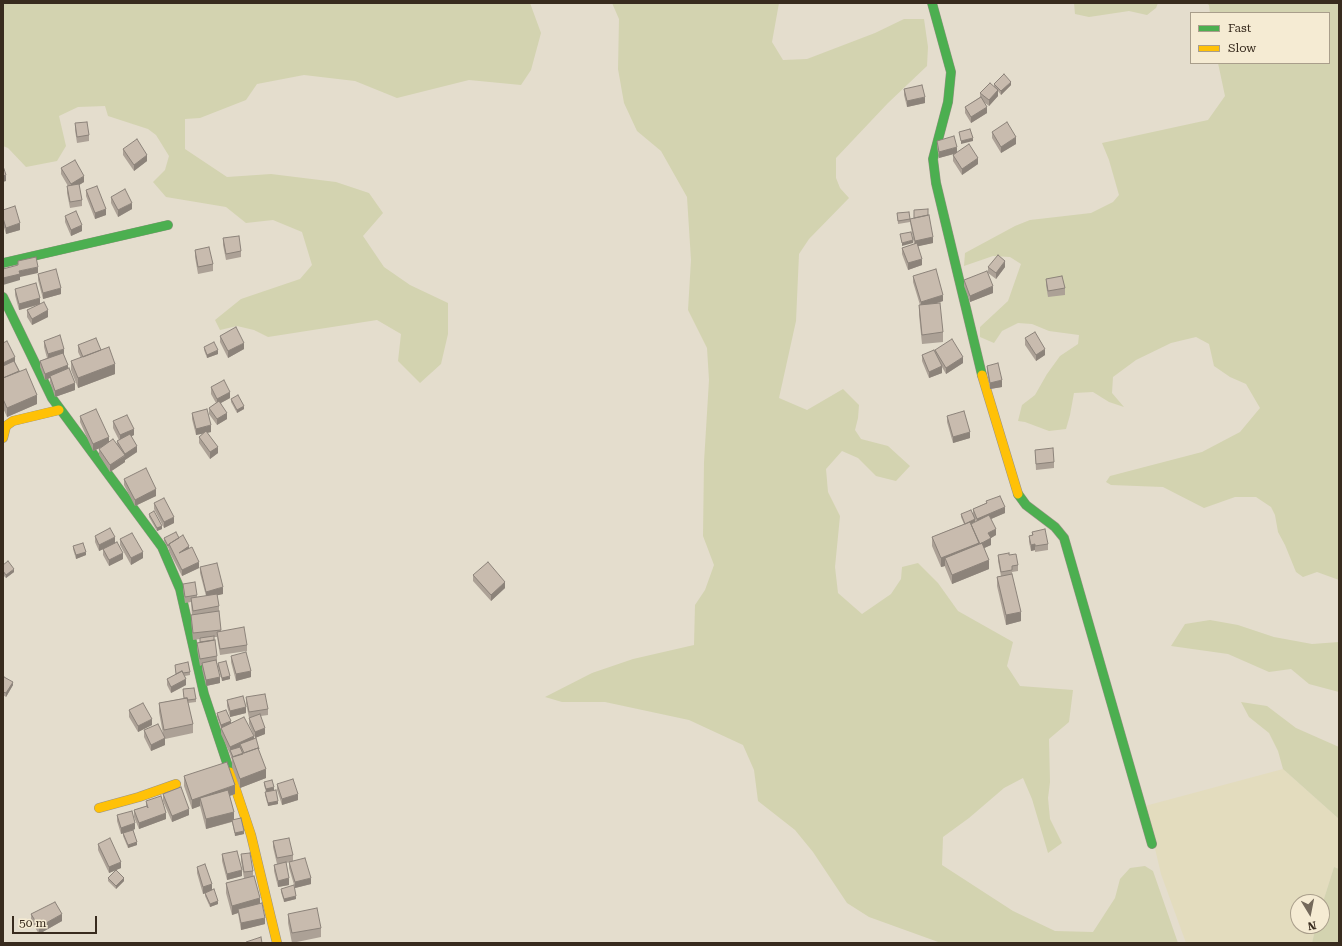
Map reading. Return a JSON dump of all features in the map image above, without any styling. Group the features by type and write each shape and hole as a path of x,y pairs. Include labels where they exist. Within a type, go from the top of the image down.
{"street":[{"path":"932,3 951,72 948,102 933,159 986,391 1016,491 1026,505 1055,527 1064,538 1152,844"},
{"path":"3,263 168,226"},
{"path":"3,297 59,410 123,492 162,546 180,589 204,694 223,766 251,835 277,943"},
{"path":"3,438 6,426 13,421 59,410"},
{"path":"99,808 139,797 176,784"}],"shaded area":[{"path":"1283,769 1339,819 1339,869 1334,867 1325,894 1290,894 1290,934 1314,934 1312,943 1186,943 1161,874 1145,806"}],"green space":[{"path":"3,3 530,3 541,33 531,70 521,85 469,80 397,98 355,81 304,75 257,84 246,100 200,118 185,119 185,149 227,177 271,174 336,182 369,193 383,213 363,236 384,267 410,285 448,303 448,334 441,364 420,383 398,361 401,334 377,320 268,337 254,330 237,326 220,330 215,320 241,299 300,279 312,265 302,232 273,220 246,223 226,207 166,197 153,182 165,170 169,156 156,135 148,129 108,116 105,106 78,107 59,116 66,146 57,161 26,167 8,148 3,146"},
{"path":"612,3 779,3 772,42 783,60 807,59 875,33 904,19 924,19 928,47 927,66 888,103 836,158 836,178 840,188 849,198 809,239 799,254 796,321 779,398 807,410 843,389 859,405 855,430 861,439 888,446 910,466 896,481 876,476 858,458 842,451 826,469 828,492 840,516 835,567 838,593 862,614 891,594 901,579 902,567 918,563 938,583 958,611 1013,642 1007,666 1020,686 1073,690 1069,722 1049,739 1050,782 1048,798 1050,819 1062,843 1048,853 1032,799 1023,778 1004,788 969,818 943,837 942,865 1013,911 1055,931 1093,932 1115,898 1120,879 1130,868 1145,866 1153,871 1178,943 941,943 869,917 847,903 813,852 795,830 758,801 754,770 743,745 689,720 605,702 562,702 545,697 592,673 633,659 694,645 695,605 705,590 714,565 703,536 704,462 709,380 707,348 688,310 691,260 687,197 661,151 637,131 624,103 618,69 619,19"},
{"path":"1074,3 1158,3 1156,8 1147,15 1129,11 1089,17 1075,14"},
{"path":"1206,3 1339,3 1339,580 1317,572 1303,577 1296,572 1278,532 1275,515 1271,507 1256,497 1235,497 1204,508 1163,487 1111,485 1106,482 1110,476 1202,452 1240,432 1260,408 1246,384 1230,377 1214,366 1209,344 1196,337 1171,343 1136,360 1113,377 1112,393 1124,407 1109,402 1093,392 1074,393 1066,429 1049,431 1018,421 1022,405 1035,395 1047,374 1060,356 1078,344 1079,335 1049,331 1032,324 1018,323 1002,331 994,343 980,337 980,327 1008,301 1021,264 1010,257 993,256 964,266 965,253 1015,226 1030,220 1091,213 1113,202 1119,195 1109,160 1102,143 1208,120 1225,96 1218,64 1330,64 1330,12 1210,12 1209,5"},
{"path":"1210,620 1238,625 1274,637 1312,644 1339,642 1339,692 1309,684 1291,669 1269,672 1228,654 1171,646 1185,624"},
{"path":"1241,702 1267,706 1296,728 1339,747 1339,819 1283,769 1278,751 1269,733 1249,717"},
{"path":"1334,867 1339,869 1339,943 1312,943 1314,934 1330,934 1330,894 1325,894"}],"building":[{"path":"1004,74 1011,82 1001,91 994,84"},
{"path":"990,83 998,90 989,100 980,93"},
{"path":"922,85 925,97 907,101 904,89"},
{"path":"981,97 987,107 971,117 965,107"},
{"path":"87,122 89,135 77,137 75,123"},
{"path":"1007,122 1016,137 1001,147 992,132"},
{"path":"970,129 973,138 961,141 959,132"},
{"path":"954,136 957,147 939,152 937,141"},
{"path":"137,139 147,155 134,165 123,149"},
{"path":"969,144 978,158 962,169 953,155"},
{"path":"75,160 84,176 71,184 61,168"},
{"path":"3,166 6,175 3,176"},
{"path":"79,184 82,200 70,202 67,186"},
{"path":"97,186 106,209 95,213 86,190"},
{"path":"125,189 132,203 118,210 111,197"},
{"path":"15,206 20,223 6,228 3,218 3,210"},
{"path":"928,209 928,215 914,218 914,210"},
{"path":"76,211 82,225 71,230 65,216"},
{"path":"909,212 910,219 898,221 897,213"},
{"path":"929,215 933,237 915,241 910,219"},
{"path":"911,232 913,240 902,243 900,234"},
{"path":"239,236 241,251 226,254 223,238"},
{"path":"917,243 922,259 908,263 902,248"},
{"path":"209,247 213,264 198,267 195,250"},
{"path":"998,255 1005,261 996,273 988,267"},
{"path":"36,257 38,267 19,271 20,274 3,278 3,269 18,265 18,261"},
{"path":"56,269 61,288 43,293 38,274"},
{"path":"936,269 943,295 921,302 913,276"},
{"path":"987,271 993,286 970,296 964,280"},
{"path":"1062,276 1065,288 1048,291 1046,279"},
{"path":"36,283 40,298 19,304 15,289"},
{"path":"44,302 48,310 32,319 27,310"},
{"path":"940,303 943,332 922,335 919,305"},
{"path":"236,327 244,343 228,351 220,336"},
{"path":"1035,332 1045,349 1036,355 1025,338"},
{"path":"60,335 64,349 48,354 44,341"},
{"path":"96,338 101,350 83,357 78,345"},
{"path":"952,339 963,357 946,368 935,350"},
{"path":"7,341 15,357 3,363 3,343"},
{"path":"214,342 218,350 207,355 204,347"},
{"path":"109,347 115,364 78,378 71,361"},
{"path":"934,350 942,366 929,372 922,355"},
{"path":"63,353 68,365 45,374 40,361"},
{"path":"14,361 19,371 3,378 3,366"},
{"path":"998,363 1002,380 990,383 987,366"},
{"path":"69,368 75,383 55,391 50,376"},
{"path":"26,369 37,395 7,408 3,399 3,378"},
{"path":"224,380 230,392 217,399 211,387"},
{"path":"238,395 244,406 237,410 231,399"},
{"path":"219,401 227,413 217,419 209,408"},
{"path":"96,409 109,437 93,444 80,416"},
{"path":"207,409 211,425 196,429 192,413"},
{"path":"964,411 970,432 953,437 947,416"},
{"path":"127,415 134,429 120,435 113,421"},
{"path":"206,431 218,447 210,452 199,437"},
{"path":"130,434 137,446 125,454 117,441"},
{"path":"113,439 125,455 110,465 99,449"},
{"path":"1053,448 1054,462 1036,464 1035,450"},
{"path":"146,468 156,489 135,500 124,479"},
{"path":"1000,496 1005,507 977,519 973,509 987,503 986,501"},
{"path":"164,498 174,517 164,522 154,503"},
{"path":"971,510 975,519 965,524 961,514"},
{"path":"154,511 162,526 157,528 149,514"},
{"path":"989,515 996,529 988,533 991,538 980,544 971,524"},
{"path":"970,522 979,543 941,558 932,537"},
{"path":"110,528 115,537 99,545 95,536"},
{"path":"1045,529 1048,544 1035,546 1035,544 1031,545 1029,536 1033,535 1032,532"},
{"path":"176,532 179,538 168,546 164,538"},
{"path":"132,533 143,552 131,558 120,539"},
{"path":"183,535 189,546 179,553 192,547 199,562 182,570 169,544"},
{"path":"117,542 123,553 109,560 103,549"},
{"path":"83,543 86,552 76,555 73,546"},
{"path":"982,543 989,560 952,575 945,558"},
{"path":"1009,553 1009,555 1016,554 1018,565 1012,566 1012,570 1001,572 998,555"},
{"path":"8,561 14,569 6,575 3,571 3,565"},
{"path":"488,562 505,582 491,595 473,575"},
{"path":"217,563 223,587 206,592 200,567"},
{"path":"1012,574 1021,612 1006,615 997,577"},
{"path":"195,582 197,595 185,597 183,584"},
{"path":"217,594 219,606 193,611 191,598"},
{"path":"219,611 221,630 193,633 191,615"},
{"path":"244,627 247,645 220,649 217,632"},
{"path":"214,636 214,640 200,642 200,638"},
{"path":"215,640 217,656 200,659 197,643"},
{"path":"246,652 251,671 236,674 231,656"},
{"path":"216,660 220,677 206,680 202,663"},
{"path":"226,661 230,676 222,678 218,663"},
{"path":"188,662 190,672 183,673 182,671 176,674 175,665"},
{"path":"182,671 186,679 171,687 167,679"},
{"path":"4,677 13,682 6,693 3,692"},
{"path":"194,688 196,699 188,700 187,698 184,698 183,689"},
{"path":"265,694 268,709 249,712 246,697"},
{"path":"243,696 246,707 230,711 227,700"},
{"path":"187,698 193,724 164,730 159,703"},
{"path":"143,703 152,719 138,726 129,710"},
{"path":"226,710 231,721 221,725 217,713"},
{"path":"260,714 265,728 255,732 249,718"},
{"path":"244,717 254,736 230,747 221,728"},
{"path":"158,724 165,738 151,745 144,730"},
{"path":"256,738 259,749 258,748 244,753 240,744"},
{"path":"240,747 243,754 233,757 230,750"},
{"path":"258,748 266,769 240,779 232,757"},
{"path":"227,762 235,785 192,800 184,776"},
{"path":"293,779 298,794 282,799 277,784"},
{"path":"272,780 274,787 266,789 264,782"},
{"path":"181,787 189,809 172,816 163,794"},
{"path":"228,790 234,812 206,819 200,798"},
{"path":"276,790 278,801 268,803 265,792"},
{"path":"161,796 166,813 139,823 134,810 147,806 148,808 146,801"},
{"path":"132,811 135,823 121,828 117,815"},
{"path":"241,818 244,831 235,833 232,820"},
{"path":"133,830 137,842 128,845 123,833"},
{"path":"110,838 121,862 109,867 98,844"},
{"path":"289,838 293,855 277,858 273,841"},
{"path":"237,851 242,870 227,874 222,854"},
{"path":"250,853 253,871 244,872 241,854"},
{"path":"305,858 311,878 295,882 289,862"},
{"path":"286,862 289,878 278,881 274,865"},
{"path":"205,864 212,884 203,887 197,867"},
{"path":"116,870 124,878 116,886 108,878"},
{"path":"254,876 260,898 232,906 226,883"},
{"path":"294,885 296,896 284,899 281,889"},
{"path":"214,889 218,901 210,904 205,893"},
{"path":"55,902 62,914 39,927 31,914"},
{"path":"262,903 265,918 241,923 238,909"},
{"path":"317,908 321,928 292,933 288,914"},
{"path":"261,937 262,943 246,942"}],"traffic: fast":[{"path":"932,3 951,72 948,102 933,159 936,183 982,375"},
{"path":"3,263 168,225"},
{"path":"3,297 52,398 162,547 180,589 204,694 230,772"},
{"path":"1018,494 1026,505 1055,527 1064,538 1152,844"}],"traffic: slow":[{"path":"982,375 1018,494"},
{"path":"3,438 6,426 13,421 59,410"},
{"path":"230,772 251,835 277,943"},
{"path":"99,808 139,797 176,784"}]}
